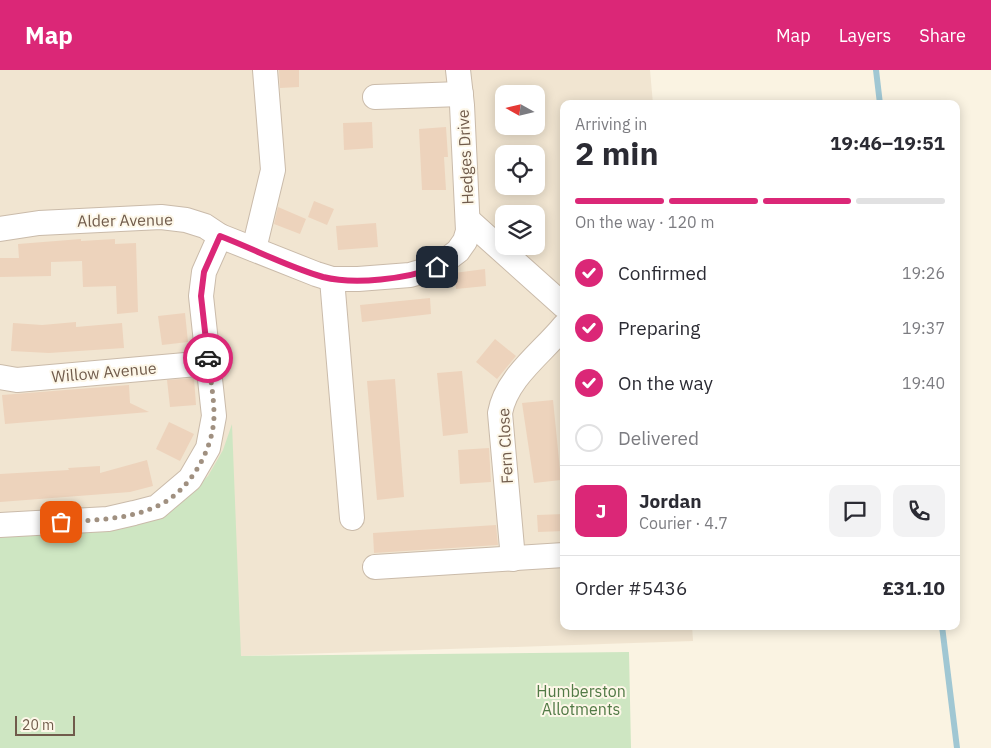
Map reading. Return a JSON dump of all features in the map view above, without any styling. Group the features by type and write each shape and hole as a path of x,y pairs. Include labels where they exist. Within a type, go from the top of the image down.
{"street":[{"path":"254,248 273,170 265,70"},
{"name":"Hedges Drive","path":"458,70 468,220"},
{"name":"Hedges Drive","path":"375,97 461,94"},
{"name":"Alder Avenue","path":"0,228 39,223 161,217 205,226 220,236 332,279 393,277 423,272 437,267 449,260 466,241 468,220"},
{"path":"468,220 560,302"},
{"path":"0,526 108,519 156,507 190,479 202,464 208,448 214,416 201,296 204,272 220,236"},
{"path":"332,279 352,518"},
{"name":"Fern Close","path":"513,559 500,413 502,402 514,381 560,330"},
{"name":"Willow Avenue","path":"0,377 17,380 208,363"},
{"path":"375,567 560,555"}],"shaded area":[{"path":"0,70 650,70 653,100 560,100 560,630 692,630 693,641 0,664"}],"green space":[{"name":"Humberston Allotments","path":"232,424 241,656 629,652 631,748 0,748 0,530 184,499 208,476 223,450"}],"building":[{"path":"279,70 299,70 299,87 280,88"},
{"path":"372,122 373,148 344,150 343,123"},
{"path":"446,127 448,157 444,157 446,190 422,190 419,129"},
{"path":"314,201 334,209 327,225 308,217"},
{"path":"278,207 306,219 300,234 274,224"},
{"path":"376,223 378,247 338,250 336,226"},
{"path":"81,239 81,241 115,239 115,244 136,243 138,312 117,314 116,286 83,287 82,261 51,262 51,276 0,277 0,258 19,258 18,244"},
{"path":"485,269 486,286 456,289 454,273"},
{"path":"430,298 431,314 362,322 360,305"},
{"path":"185,313 188,342 162,345 158,316"},
{"path":"76,322 76,327 122,323 124,348 49,353 11,351 13,323 42,325"},
{"path":"495,339 516,356 497,379 476,362"},
{"path":"462,371 468,433 443,436 437,373"},
{"path":"194,378 196,405 170,407 167,380"},
{"path":"395,379 404,497 377,500 367,381"},
{"path":"129,385 130,403 149,412 5,424 2,395"},
{"path":"553,400 560,480 534,483 522,403"},
{"path":"169,422 194,434 180,461 156,449"},
{"path":"489,448 491,482 460,484 458,450"},
{"path":"147,460 153,486 130,492 0,502 0,474 69,470 68,468 100,466 100,473"},
{"path":"560,514 560,531 538,532 537,515"},
{"path":"496,525 498,545 374,553 373,533"}],"waterway":[{"path":"876,70 880,100"},
{"path":"942,630 957,748"}],"way so far":[{"path":"61,522 108,519 156,507 190,479 202,464 208,448 214,416 208,358"}],"route":[{"path":"208,358 201,296 204,272 220,236 332,279 358,280 393,277 410,275 437,267"}]}
